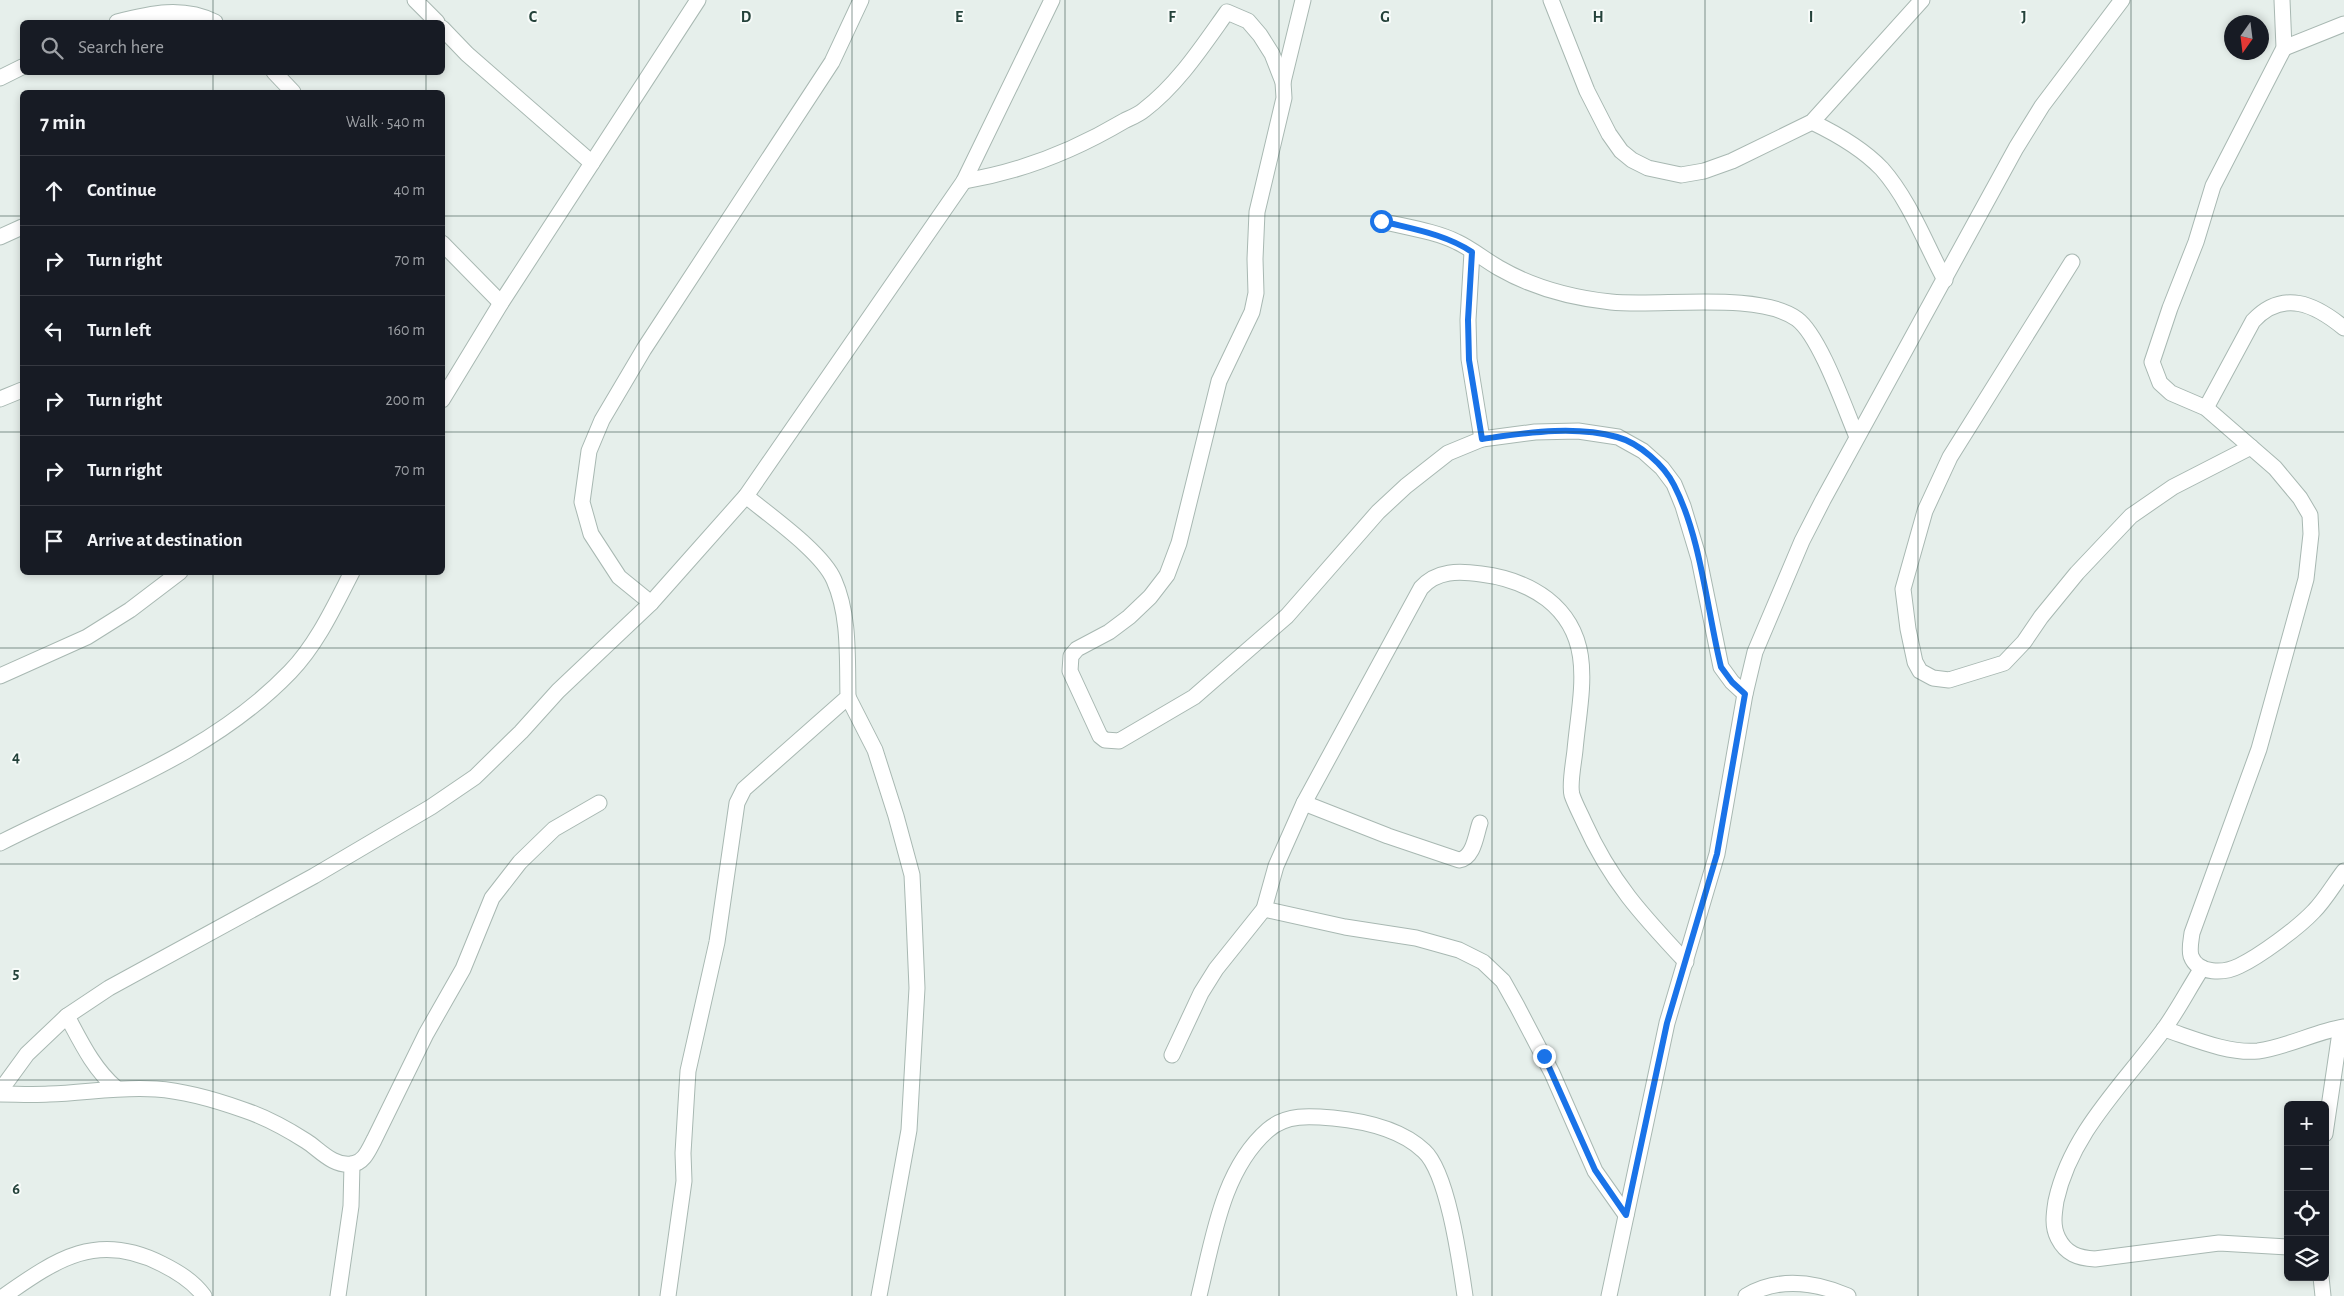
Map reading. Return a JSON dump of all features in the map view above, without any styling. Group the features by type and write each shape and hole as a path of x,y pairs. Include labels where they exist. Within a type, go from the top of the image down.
{"street":[{"path":"415,0 435,20"},
{"path":"445,395 502,303 698,0"},
{"path":"651,603 619,577 591,534 582,502 589,451 602,420 644,349 832,62 861,0"},
{"path":"0,1092 27,1054 67,1016 109,988 382,836 475,778 521,732 558,691 651,603 746,496 964,180 1052,0"},
{"path":"1303,0 1284,82 1284,98 1257,212 1254,259 1256,293 1252,312 1219,381 1179,543 1167,575 1150,597 1129,617 1109,632 1077,649 1072,656 1070,671 1100,736 1105,740 1119,741 1194,697 1287,616 1378,512 1406,486 1448,453 1482,439 1535,432 1578,431 1618,437 1643,451 1662,468 1674,484 1683,506 1699,559 1721,667 1732,682 1745,694"},
{"path":"1551,0 1587,91 1608,134 1621,151 1632,160 1648,168 1680,175 1732,161 1812,122 1922,0"},
{"path":"1609,1296 1667,1023 1717,854 1745,694 1755,652 1798,549 1857,437 2016,148 2042,106 2122,0"},
{"path":"2282,0 2284,48 2213,186 2196,242 2153,355 2153,368 2160,383 2171,393 2206,408 2275,468 2300,498 2310,515 2310,559 2294,628 2259,749 2192,934 2190,948 2192,958 2206,970 2220,971 2237,967 2264,951 2314,911 2344,871"},
{"path":"964,180 990,176 1054,155 1103,135 1143,111 1168,89 1196,56 1229,6 1248,21 1260,35 1272,54 1284,82"},
{"path":"127,20 166,12 186,12 204,16 211,20"},
{"path":"2284,48 2344,24"},
{"path":"445,31 467,54 592,164"},
{"path":"0,78 20,68"},
{"path":"277,75 292,90"},
{"path":"1812,122 1860,149 1882,170 1916,222 1944,280"},
{"path":"1381,221 1441,236 1457,242 1500,269 1536,285 1572,295 1610,302 1652,304 1721,302 1767,308 1798,320 1811,335 1857,437"},
{"path":"0,237 20,228"},
{"path":"445,246 502,303"},
{"path":"1472,252 1468,320 1469,360 1482,439"},
{"path":"2072,262 1950,456 1925,510 1903,588 1908,629 1915,662 1920,671 1933,678 1949,680 2004,663 2024,642 2041,617 2077,573 2131,516 2173,487 2251,447"},
{"path":"2206,408 2253,321 2263,311 2279,303 2298,303 2314,307 2344,328"},
{"path":"0,399 20,391"},
{"path":"746,496 818,558 834,579 844,610 848,697 875,750 912,875 916,988 909,1130 879,1296"},
{"path":"1172,1055 1201,994 1216,969 1264,909 1276,866 1304,803 1421,588 1428,581 1442,574 1468,572 1510,580 1532,588 1561,610 1574,629 1581,657 1581,683 1571,793 1597,850 1612,875 1635,908 1686,962"},
{"path":"0,676 87,637 130,610 176,575"},
{"path":"0,843 116,789 184,753 210,738 257,704 291,672 311,645 350,575"},
{"path":"668,1296 684,1181 683,1152 688,1071 717,942 737,803 744,789 848,697"},
{"path":"0,1092 50,1094 116,1088 156,1089 189,1093 246,1111 307,1141 326,1156 342,1164 352,1164 365,1156 374,1140 426,1034 464,969 492,898 520,862 554,829 599,803"},
{"path":"1304,803 1388,836 1459,860 1464,859 1469,854 1480,823"},
{"path":"1264,909 1345,927 1416,938 1459,950 1483,962 1503,980 1552,1073 1595,1170 1626,1215"},
{"path":"2202,968 2164,1029 2097,1113 2069,1160 2059,1188 2053,1228 2067,1251 2079,1258 2095,1259 2219,1243 2284,1247"},
{"path":"67,1016 93,1063 116,1088"},
{"path":"2164,1029 2202,1041 2248,1051 2264,1049 2312,1034 2344,1028"},
{"path":"2329,1107 2339,1039 2344,1028"},
{"path":"1199,1296 1213,1234 1236,1171 1268,1129 1282,1120 1314,1117 1350,1120 1386,1130 1404,1136 1425,1152 1434,1164 1450,1212 1465,1296"},
{"path":"338,1296 351,1206 352,1164"},
{"path":"4,1296 38,1272 63,1258 82,1252 100,1250 132,1252 148,1257 195,1284 204,1296"},
{"path":"2321,1281 2323,1296"},
{"path":"1746,1296 1768,1285 1783,1283 1830,1288 1848,1296"}],"route":[{"path":"1381,221 1441,236 1457,242 1472,252 1468,320 1469,360 1482,439 1535,432 1578,431 1618,437 1643,451 1662,468 1674,484 1683,506 1699,559 1721,667 1732,682 1745,694 1717,854 1667,1023 1626,1215 1595,1170 1544,1056"}]}
